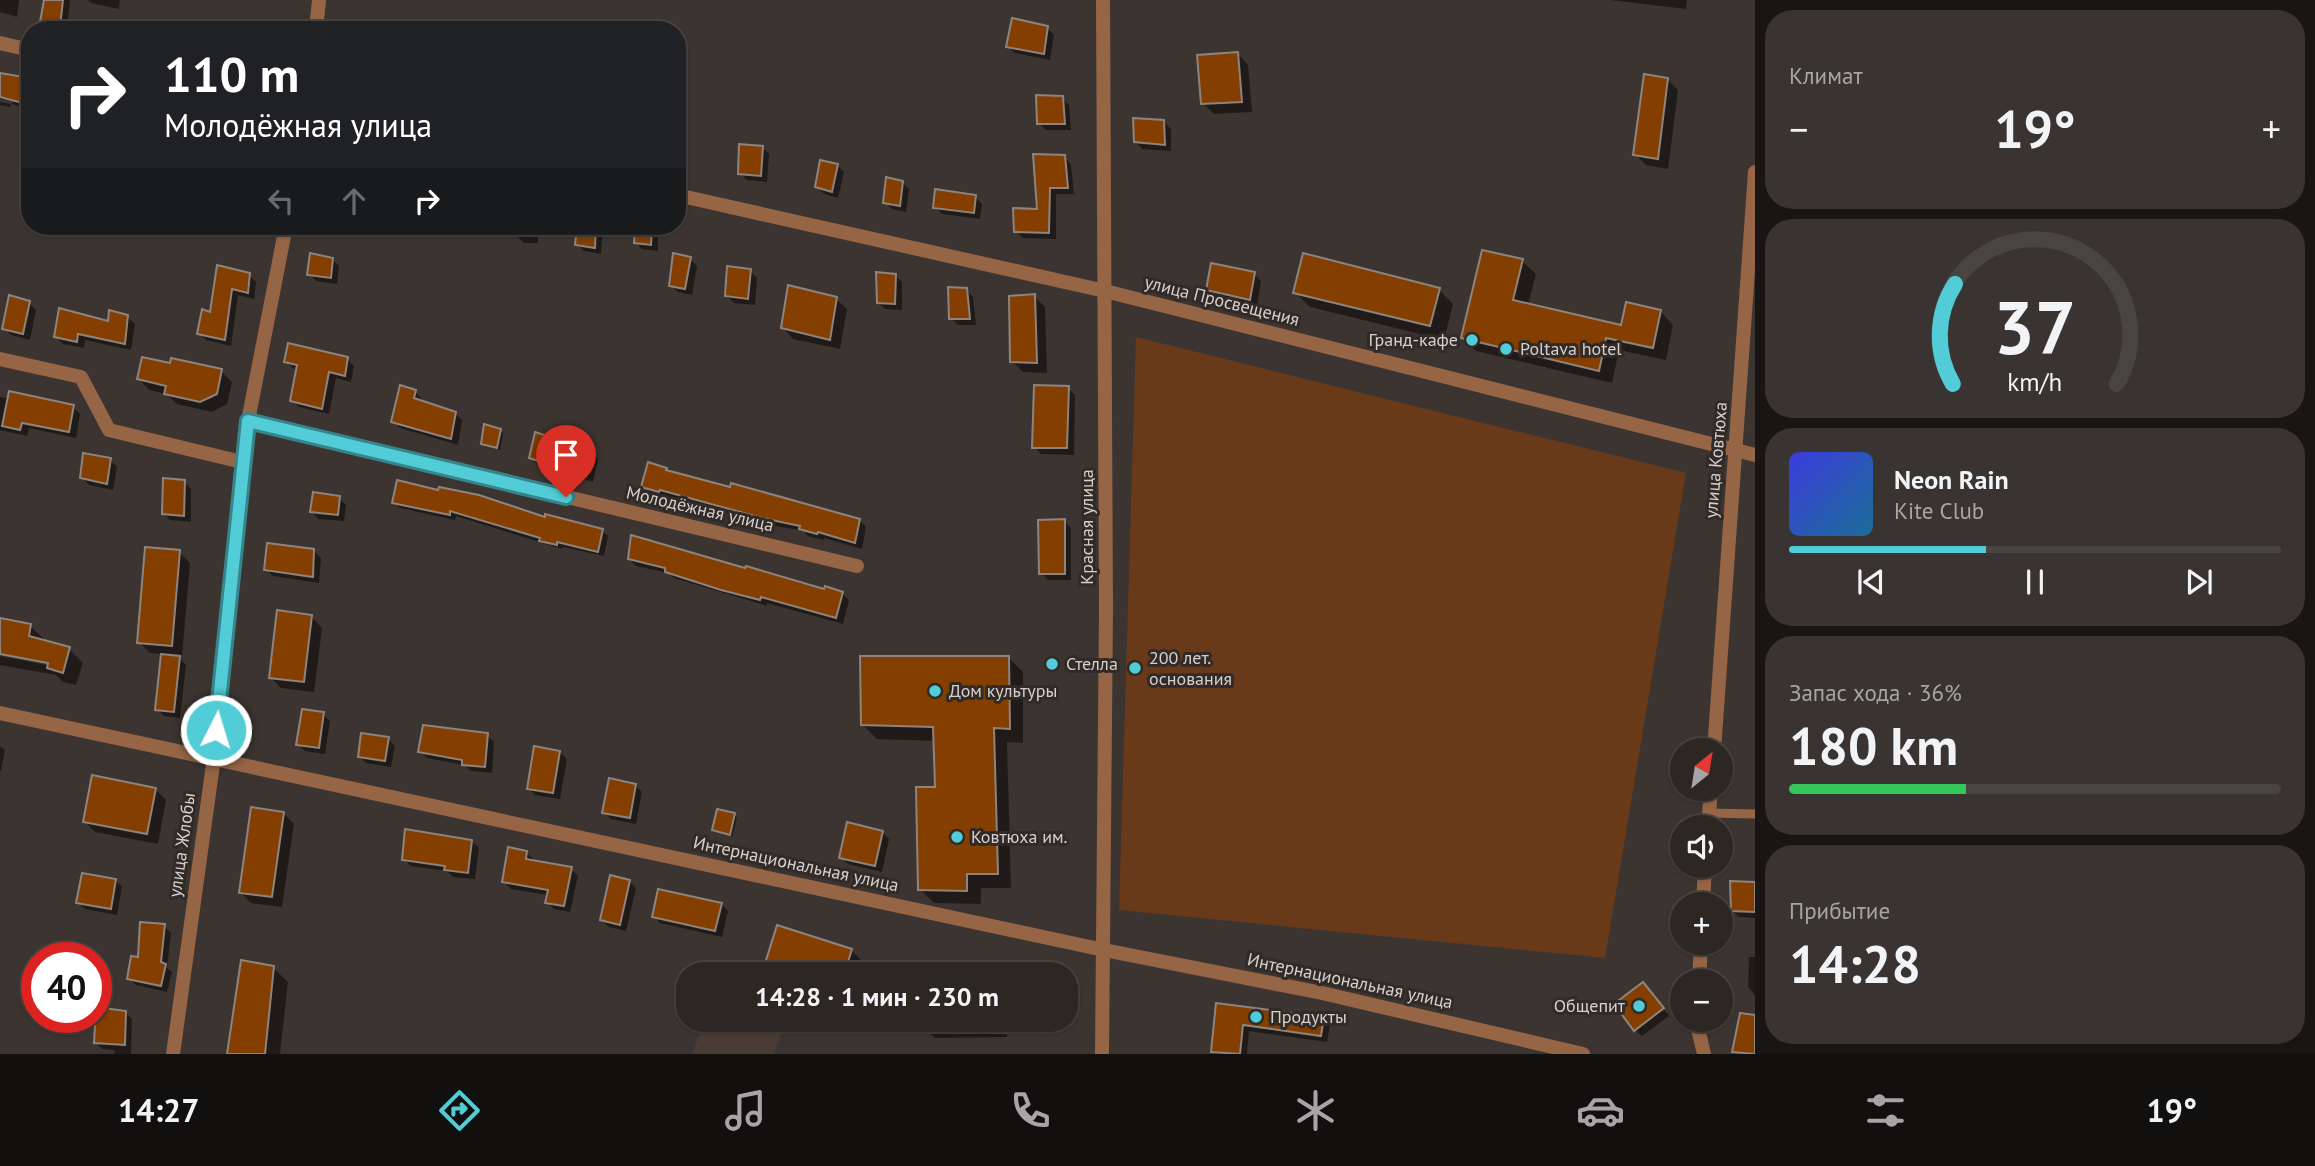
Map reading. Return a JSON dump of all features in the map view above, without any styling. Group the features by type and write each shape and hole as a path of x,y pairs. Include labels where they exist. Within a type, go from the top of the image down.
{"street":[{"path":"317,21 319,0"},
{"name":"Красная улица","path":"1102,0 1106,609 1102,1054"},
{"path":"0,43 21,48"},
{"name":"улица Ковтюха","path":"1715,738 1755,172"},
{"name":"улица Просвещения","path":"686,197 1105,291 1755,455"},
{"name":"улица Жлобы","path":"173,1054 214,757 242,462 284,235"},
{"path":"0,359 81,377 109,430 242,462"},
{"name":"Молодёжная улица","path":"248,421 857,566"},
{"name":"Интернациональная улица","path":"0,713 1104,950 1322,993 1583,1054"},
{"path":"1699,1032 1704,1054"}],"lane":[{"path":"1733,817 1755,814"}],"shaded area":[{"path":"1136,337 1686,473 1605,958 1119,910"},
{"path":"700,1032 782,1032 774,1054 692,1054"}],"building":[{"path":"44,0 63,0 61,21 40,21"},
{"path":"1012,18 1048,26 1044,54 1006,47"},
{"path":"1238,52 1242,102 1201,104 1197,55"},
{"path":"0,73 21,76 21,103 0,97"},
{"path":"1644,74 1668,78 1658,159 1633,155"},
{"path":"1036,95 1063,96 1065,124 1037,124"},
{"path":"1133,118 1164,120 1165,145 1134,142"},
{"path":"739,144 763,146 761,176 738,174"},
{"path":"1033,154 1065,155 1068,188 1050,188 1049,233 1014,232 1013,208 1037,209"},
{"path":"820,160 838,164 832,192 815,187"},
{"path":"886,177 903,181 900,206 883,203"},
{"path":"935,189 976,195 974,213 933,208"},
{"path":"576,235 596,235 595,248 575,245"},
{"path":"634,235 652,235 651,245 634,243"},
{"path":"1482,250 1523,259 1513,300 1621,325 1626,302 1661,310 1653,348 1606,338 1599,371 1461,338"},
{"path":"310,253 333,258 331,278 307,275"},
{"path":"673,253 691,257 685,289 669,286"},
{"path":"1303,253 1440,288 1430,326 1293,293"},
{"path":"1211,263 1255,272 1250,300 1206,290"},
{"path":"217,265 250,273 248,293 232,289 225,340 197,334 202,309 210,312"},
{"path":"727,266 751,269 748,299 725,296"},
{"path":"876,272 896,274 895,304 877,303"},
{"path":"788,285 837,297 830,340 781,328"},
{"path":"948,287 967,288 970,319 949,319"},
{"path":"1035,294 1037,363 1010,362 1009,296"},
{"path":"9,295 30,301 23,334 2,329"},
{"path":"59,308 108,321 109,310 128,315 125,344 78,334 77,342 54,337"},
{"path":"288,343 348,357 345,376 329,372 322,409 290,401 297,365 284,362"},
{"path":"142,357 170,363 171,358 222,369 217,394 200,402 164,394 166,386 137,379"},
{"path":"400,385 416,390 414,398 456,412 451,439 391,422"},
{"path":"1034,385 1069,386 1067,448 1032,448"},
{"path":"9,391 74,405 69,432 22,423 20,430 2,426"},
{"path":"484,424 501,429 497,448 481,444"},
{"path":"535,432 592,451 586,476 529,458"},
{"path":"83,453 111,458 107,484 80,478"},
{"path":"648,462 667,468 666,470 730,487 731,483 860,519 855,543 799,529 800,526 641,487"},
{"path":"163,478 185,480 184,516 162,514"},
{"path":"397,480 438,490 439,487 479,495 545,517 545,514 603,529 598,552 557,542 557,545 539,541 540,538 450,511 450,515 392,503"},
{"path":"313,492 340,496 338,515 310,512"},
{"path":"1065,519 1065,574 1039,574 1038,520"},
{"path":"631,535 745,568 746,566 843,592 836,618 761,597 760,600 721,590 665,572 665,568 628,559"},
{"path":"267,543 314,549 313,577 264,570"},
{"path":"145,547 180,550 172,646 137,643"},
{"path":"277,610 312,615 304,682 269,678"},
{"path":"0,618 31,624 29,636 70,647 63,673 47,668 48,663 0,654"},
{"path":"161,654 180,656 174,712 155,710"},
{"path":"860,656 1009,656 1010,729 994,728 998,874 967,874 967,891 918,890 916,787 935,787 933,727 861,725"},
{"path":"302,709 324,712 319,748 296,745"},
{"path":"423,725 488,733 485,767 462,765 462,760 418,752"},
{"path":"361,733 389,737 385,761 358,757"},
{"path":"534,746 560,751 553,793 527,789"},
{"path":"92,775 156,788 147,834 83,822"},
{"path":"609,778 636,784 630,818 602,813"},
{"path":"251,807 284,812 272,897 239,893"},
{"path":"717,809 735,813 730,835 712,830"},
{"path":"847,822 883,831 875,866 839,858"},
{"path":"405,829 472,840 468,873 444,870 445,866 402,860"},
{"path":"508,847 527,851 526,859 572,867 564,906 545,903 548,890 502,882"},
{"path":"82,873 116,879 111,909 76,903"},
{"path":"610,875 630,880 620,925 600,920"},
{"path":"1730,881 1755,882 1755,912 1733,911 1733,892 1730,892"},
{"path":"658,889 722,903 715,931 652,917"},
{"path":"140,922 165,924 161,962 166,964 161,986 127,979 131,956 138,957"},
{"path":"777,925 852,949 848,962 765,962"},
{"path":"241,960 274,966 265,1054 227,1054"},
{"name":"Общепит","path":"1643,982 1664,1008 1634,1031 1614,1004"},
{"path":"1216,1003 1324,1017 1321,1036 1243,1025 1240,1054 1211,1052"},
{"path":"112,1009 126,1011 125,1045 94,1043 95,1033 112,1033"},
{"path":"1740,1013 1755,1015 1755,1054 1732,1052"}],"place":[{"name":"Гранд-кафе","path":"1472,340"},
{"name":"Poltava hotel","path":"1506,349"},
{"name":"Стелла","path":"1052,664"},
{"name":"200 лет. основания","path":"1135,668"},
{"name":"Дом культуры","path":"935,691"},
{"name":"Ковтюха им.","path":"957,837"},
{"name":"Общепит","path":"1639,1006"},
{"name":"Продукты","path":"1256,1017"}],"route":[{"path":"216,730 248,421 566,497"}]}
